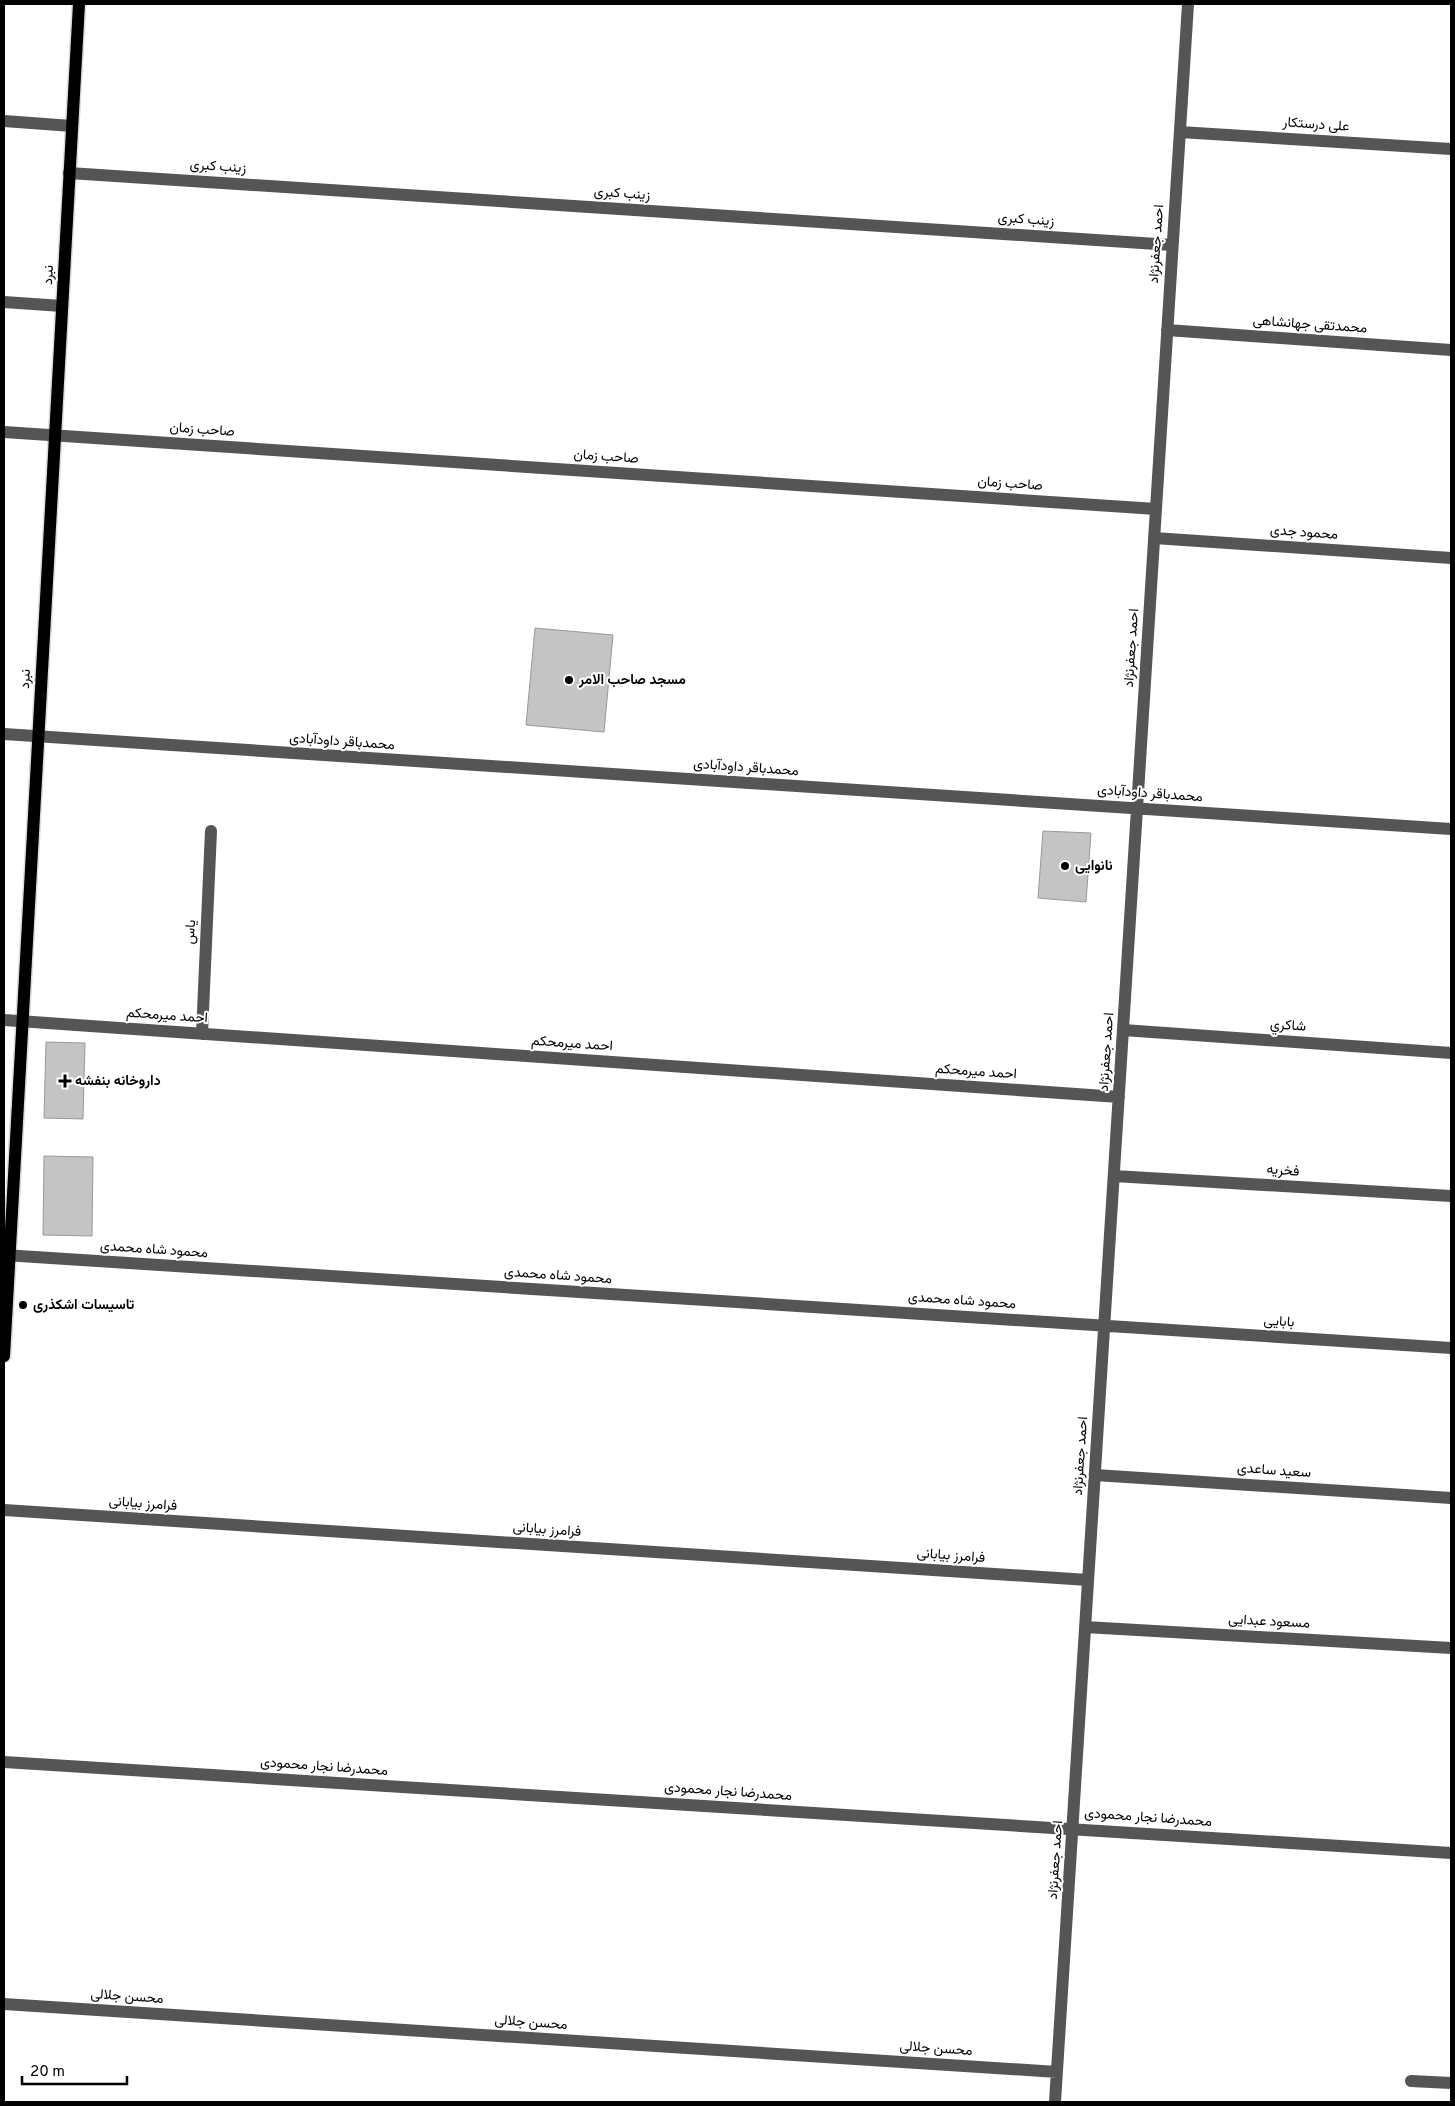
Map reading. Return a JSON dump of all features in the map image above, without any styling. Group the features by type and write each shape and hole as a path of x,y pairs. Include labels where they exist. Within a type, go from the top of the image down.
{"main road":[{"name":"نبرد","path":"4,1356 6,1255 22,1022 79,4"}],"street":[{"name":"احمد جعفرنژاد","path":"1055,2102 1188,4"},
{"path":"4,121 72,126"},
{"name":"علی درستکار","path":"1180,132 1451,149"},
{"name":"زینب کبری","path":"69,173 1172,245"},
{"path":"4,302 62,306"},
{"name":"محمدتقی جهانشاهی","path":"1167,330 1451,350"},
{"name":"صاحب زمان","path":"4,432 1156,509"},
{"name":"محمود جدی","path":"1154,538 1451,558"},
{"name":"محمدباقر داودآبادی","path":"4,734 1451,828"},
{"name":"یاس","path":"202,1034 211,831"},
{"name":"احمد میرمحکم","path":"4,1020 1119,1097"},
{"name":"شاكري","path":"1123,1030 1451,1053"},
{"name":"فخریه","path":"1114,1176 1451,1196"},
{"name":"محمود شاه محمدی","path":"6,1255 1104,1326"},
{"name":"بابایی","path":"1104,1326 1451,1348"},
{"name":"سعید ساعدی","path":"1095,1475 1451,1498"},
{"name":"فرامرز بیابانی","path":"4,1510 1088,1580"},
{"name":"مسعود عبدایی","path":"1086,1627 1451,1648"},
{"name":"محمدرضا نجار محمودی","path":"4,1762 1451,1852"},
{"name":"محسن جلالی","path":"4,2004 1057,2072"},
{"path":"1410,2081 1451,2083"}],"building":[{"name":"مسجد صاحب الامر","path":"535,628 613,635 604,732 526,725"},
{"name":"نانوایی","path":"1043,831 1091,833 1086,902 1038,898"},
{"name":"داروخانه بنفشه","path":"46,1042 85,1043 83,1119 44,1118"},
{"path":"44,1156 93,1157 92,1236 43,1235"}],"place":[{"name":"مسجد صاحب الامر","path":"569,680"},
{"name":"نانوایی","path":"1065,866"},
{"name":"داروخانه بنفشه","path":"65,1081"},
{"name":"تاسیسات اشکذری","path":"23,1305"}]}
